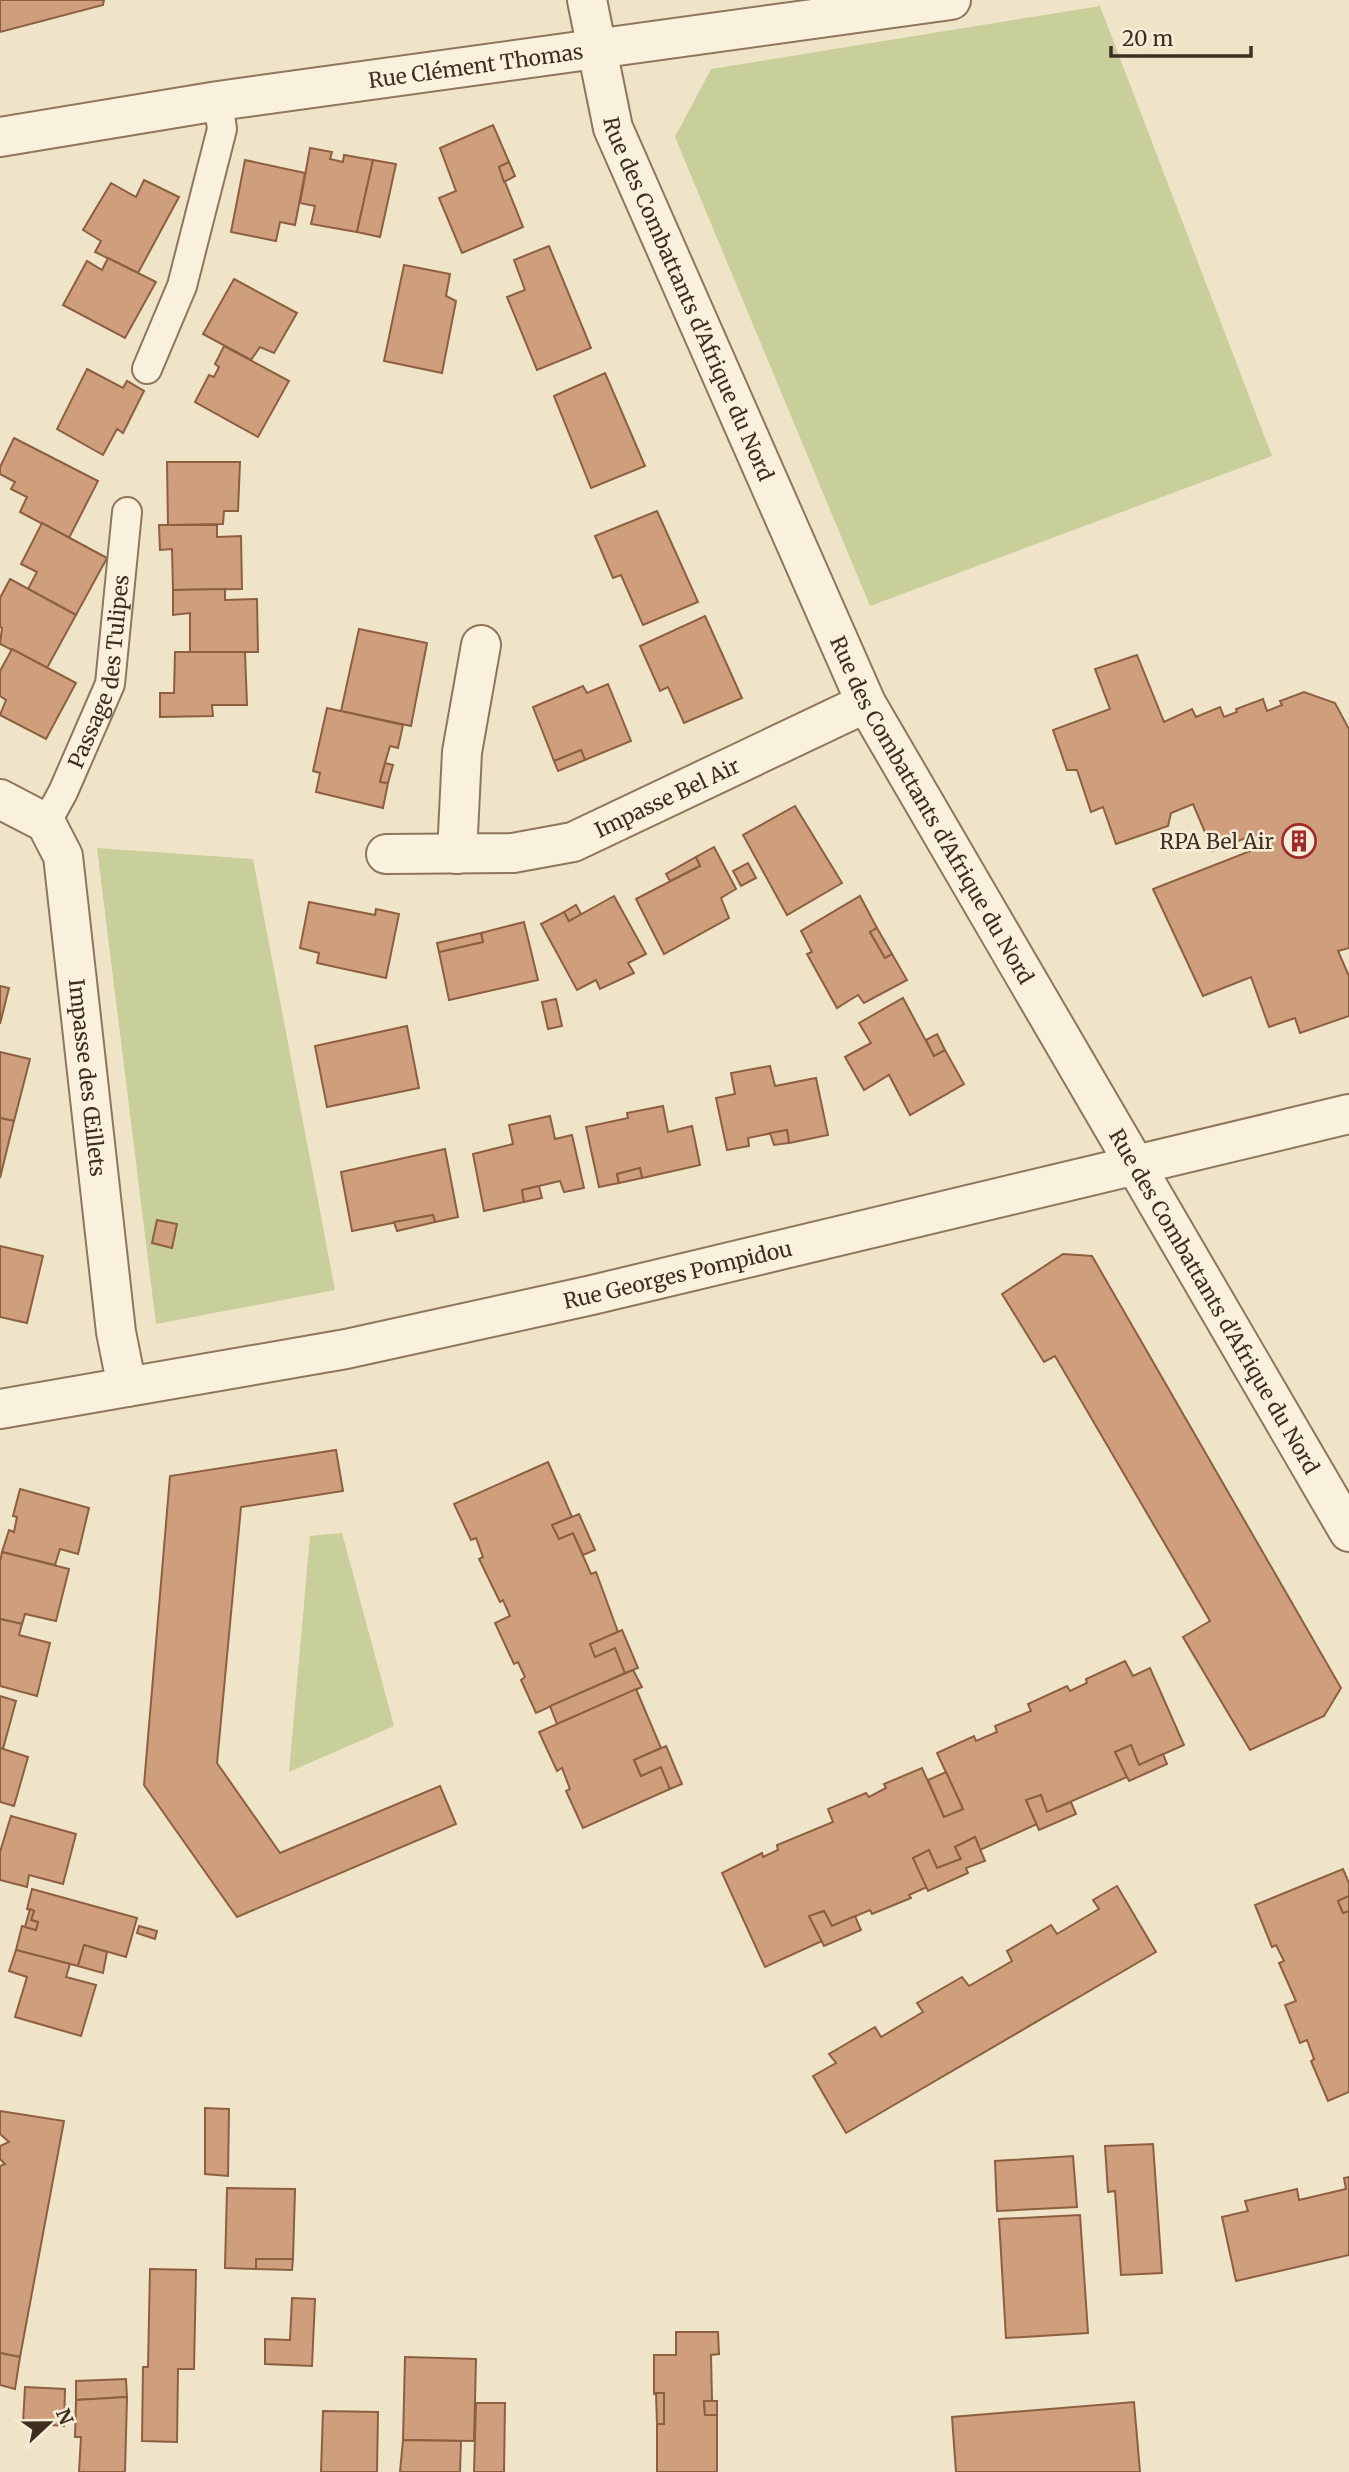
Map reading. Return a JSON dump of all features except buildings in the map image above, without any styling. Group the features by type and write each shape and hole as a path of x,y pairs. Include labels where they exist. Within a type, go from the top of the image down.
{"street":[{"name":"Rue des Combattants d'Afrique du Nord","path":"587,0 613,128 866,703 1349,1532"},
{"name":"Rue Clément Thomas","path":"0,136 218,101 951,0"},
{"path":"457,855 462,752 481,645"},
{"name":"Impasse Bel Air","path":"386,854 513,853 573,842 866,703"},
{"path":"0,799 46,823"},
{"name":"Impasse des Œillets","path":"46,823 63,856 116,1332 127,1387"},
{"name":"Rue Georges Pompidou","path":"0,1409 346,1349 592,1295 1349,1114"}],"lane":[{"path":"147,369 185,273 222,129 218,101"},
{"name":"Passage des Tulipes","path":"46,823 63,792 110,684 127,512"}],"green space":[{"path":"1100,6 1272,456 870,606 675,137 711,69"},
{"path":"97,848 253,859 335,1290 156,1324"},
{"path":"342,1533 394,1726 289,1772 310,1536"}],"place":[{"name":"RPA Bel Air","path":"1299,841"}]}
